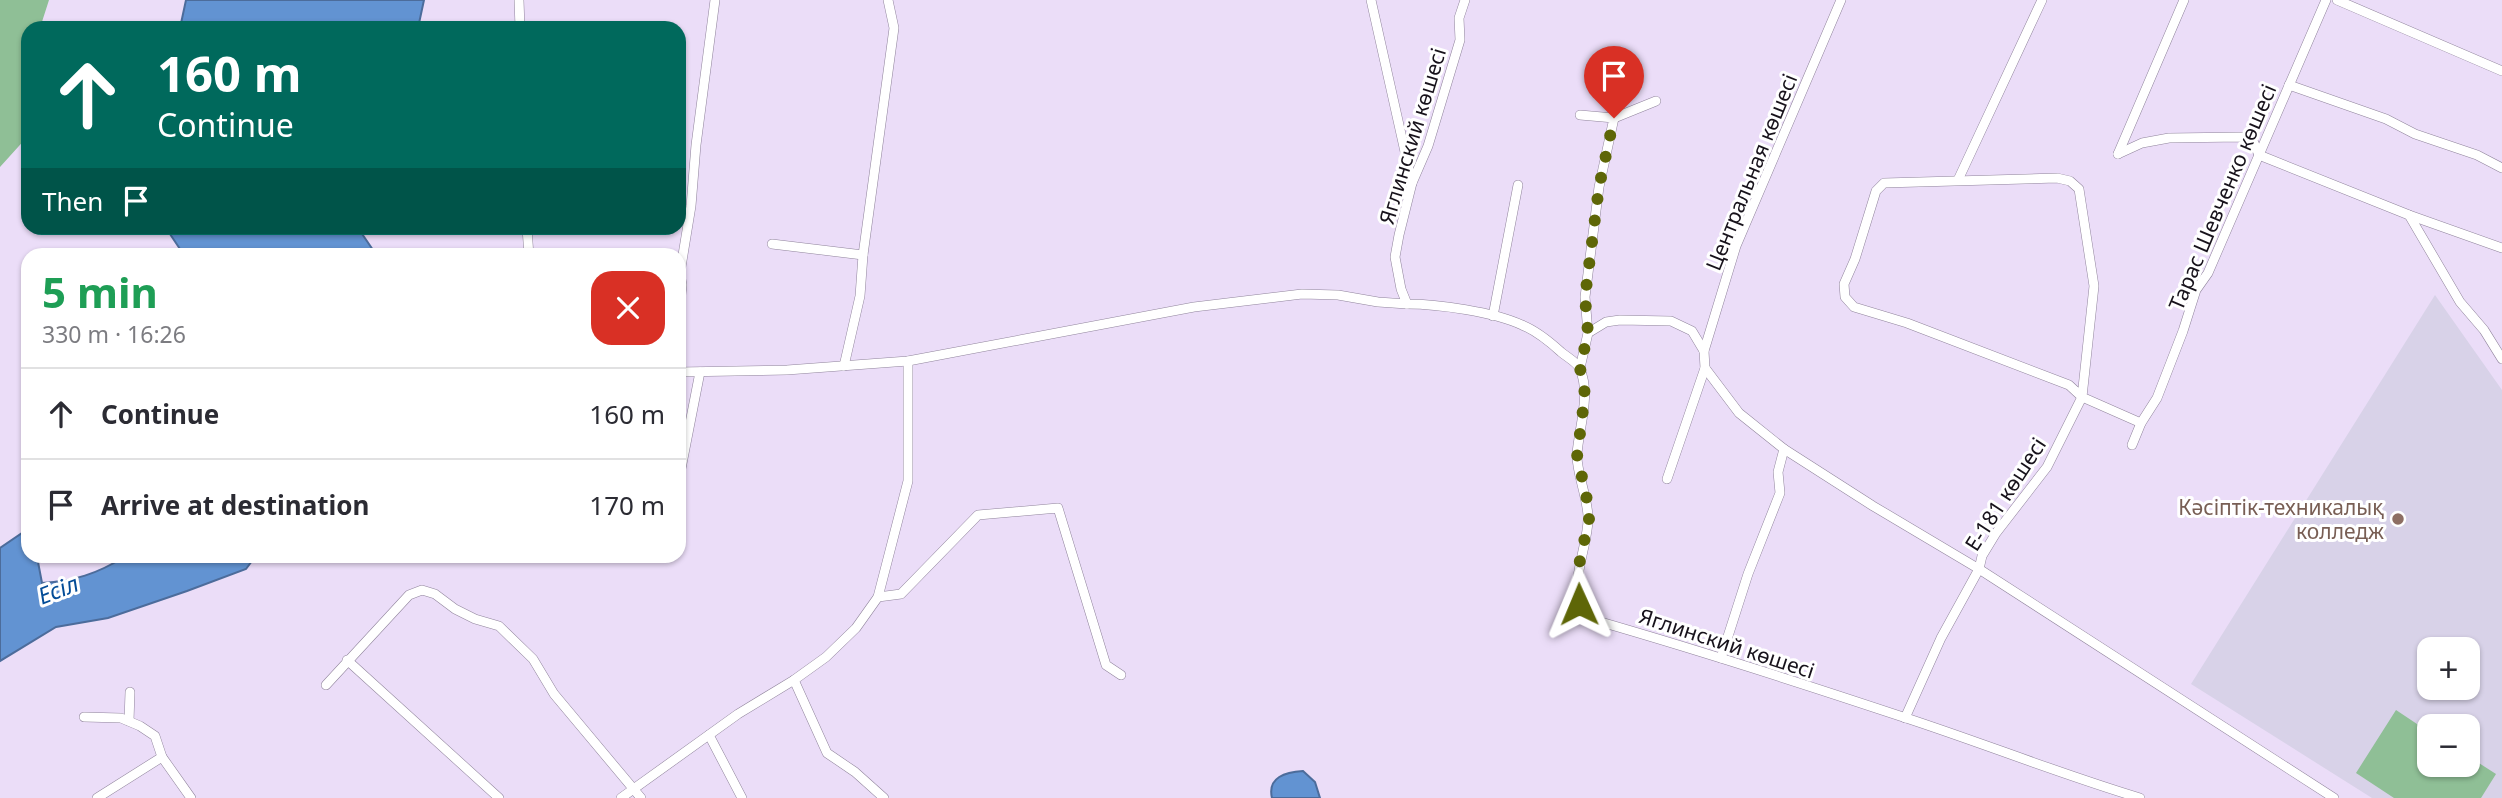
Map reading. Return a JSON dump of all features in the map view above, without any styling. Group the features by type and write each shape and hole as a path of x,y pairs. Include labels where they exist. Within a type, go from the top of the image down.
{"street":[{"path":"519,0 520,21"},
{"path":"684,248 715,0"},
{"path":"844,366 860,296 863,255 894,28 888,0"},
{"path":"1371,0 1412,183"},
{"name":"Яглинский көшесі","path":"1407,304 1401,289 1395,257 1412,183 1428,146 1460,40 1459,18 1465,0"},
{"name":"Центральная көшесі","path":"1667,479 1705,368 1704,351 1736,246 1841,0"},
{"path":"2042,0 1958,180 1884,183 1876,191 1855,259 1844,284 1844,297 1854,307 1907,323 2069,384 2082,397 2141,423"},
{"path":"2184,0 2118,154 2142,143 2169,138 2242,137 2254,143 2259,155 2409,215 2502,248"},
{"name":"Тарас Шевченко көшесі","path":"2132,445 2141,423 2157,398 2196,290 2208,273 2326,0"},
{"path":"2337,0 2502,71"},
{"path":"2289,85 2386,119 2415,134 2477,155 2502,168"},
{"path":"1580,115 1614,118 1656,101"},
{"name":"Яглинский көшесі","path":"1614,118 1599,187 1585,297 1588,333 1580,368 1585,394 1577,457 1589,519 1577,574 1579,604 1584,614 1594,620 1721,657 1905,718 2041,767 2140,798"},
{"name":"Е-181 көшесі","path":"1905,718 1941,638 1979,569 1982,556 2047,467 2082,397 2087,359 2094,286 2079,190 2070,181 2057,178 1958,180"},
{"path":"1493,316 1518,185"},
{"path":"2409,215 2460,302 2484,330 2502,359"},
{"path":"772,244 863,255"},
{"path":"686,372 787,370 908,361 1194,307 1302,294 1425,304 1493,316 1521,324 1546,338 1580,368"},
{"path":"1588,333 1606,322 1671,321 1692,331 1704,351"},
{"path":"621,798 738,714 826,657 856,628 878,597 908,481 908,361"},
{"path":"1705,368 1739,413 1784,449 1979,569 2334,798"},
{"path":"686,443 700,372"},
{"path":"1721,657 1748,574 1780,493 1778,472 1784,449"},
{"path":"878,597 901,594 978,515 1058,508 1106,666 1121,675"},
{"path":"326,685 409,594 422,590 435,594 455,609 475,619 499,625 507,632 533,659 554,694 640,798"},
{"path":"347,660 499,798"},
{"path":"794,680 827,753 855,772 884,798"},
{"path":"129,721 130,692"},
{"path":"84,717 121,718 155,736 162,757 191,798"},
{"path":"709,735 742,798"},
{"path":"97,798 162,757"}],"shaded area":[{"name":"Кәсіптік-техникалық колледж","path":"2435,295 2502,390 2502,798 2372,798 2191,684"}],"green space":[{"path":"0,0 49,0 42,21 21,21 21,144 0,167"},
{"path":"2396,710 2417,724 2417,777 2480,777 2480,764 2496,774 2481,798 2394,798 2356,773"}],"water":[{"path":"186,0 424,0 420,21 182,21"},
{"path":"171,235 363,235 372,248 179,248"},
{"name":"Есіл","path":"21,534 21,563 38,563 42,583 85,576 113,563 250,563 246,569 108,618 56,627 0,661 0,548"},
{"path":"1303,771 1315,782 1320,798 1272,798 1272,785 1275,780 1284,774"}],"place":[{"name":"Кәсіптік-техникалық колледж","path":"2398,519"}],"route":[{"path":"1579,604 1577,574 1589,519 1577,457 1585,394 1580,368 1588,333 1585,297 1599,187 1614,118"}]}
